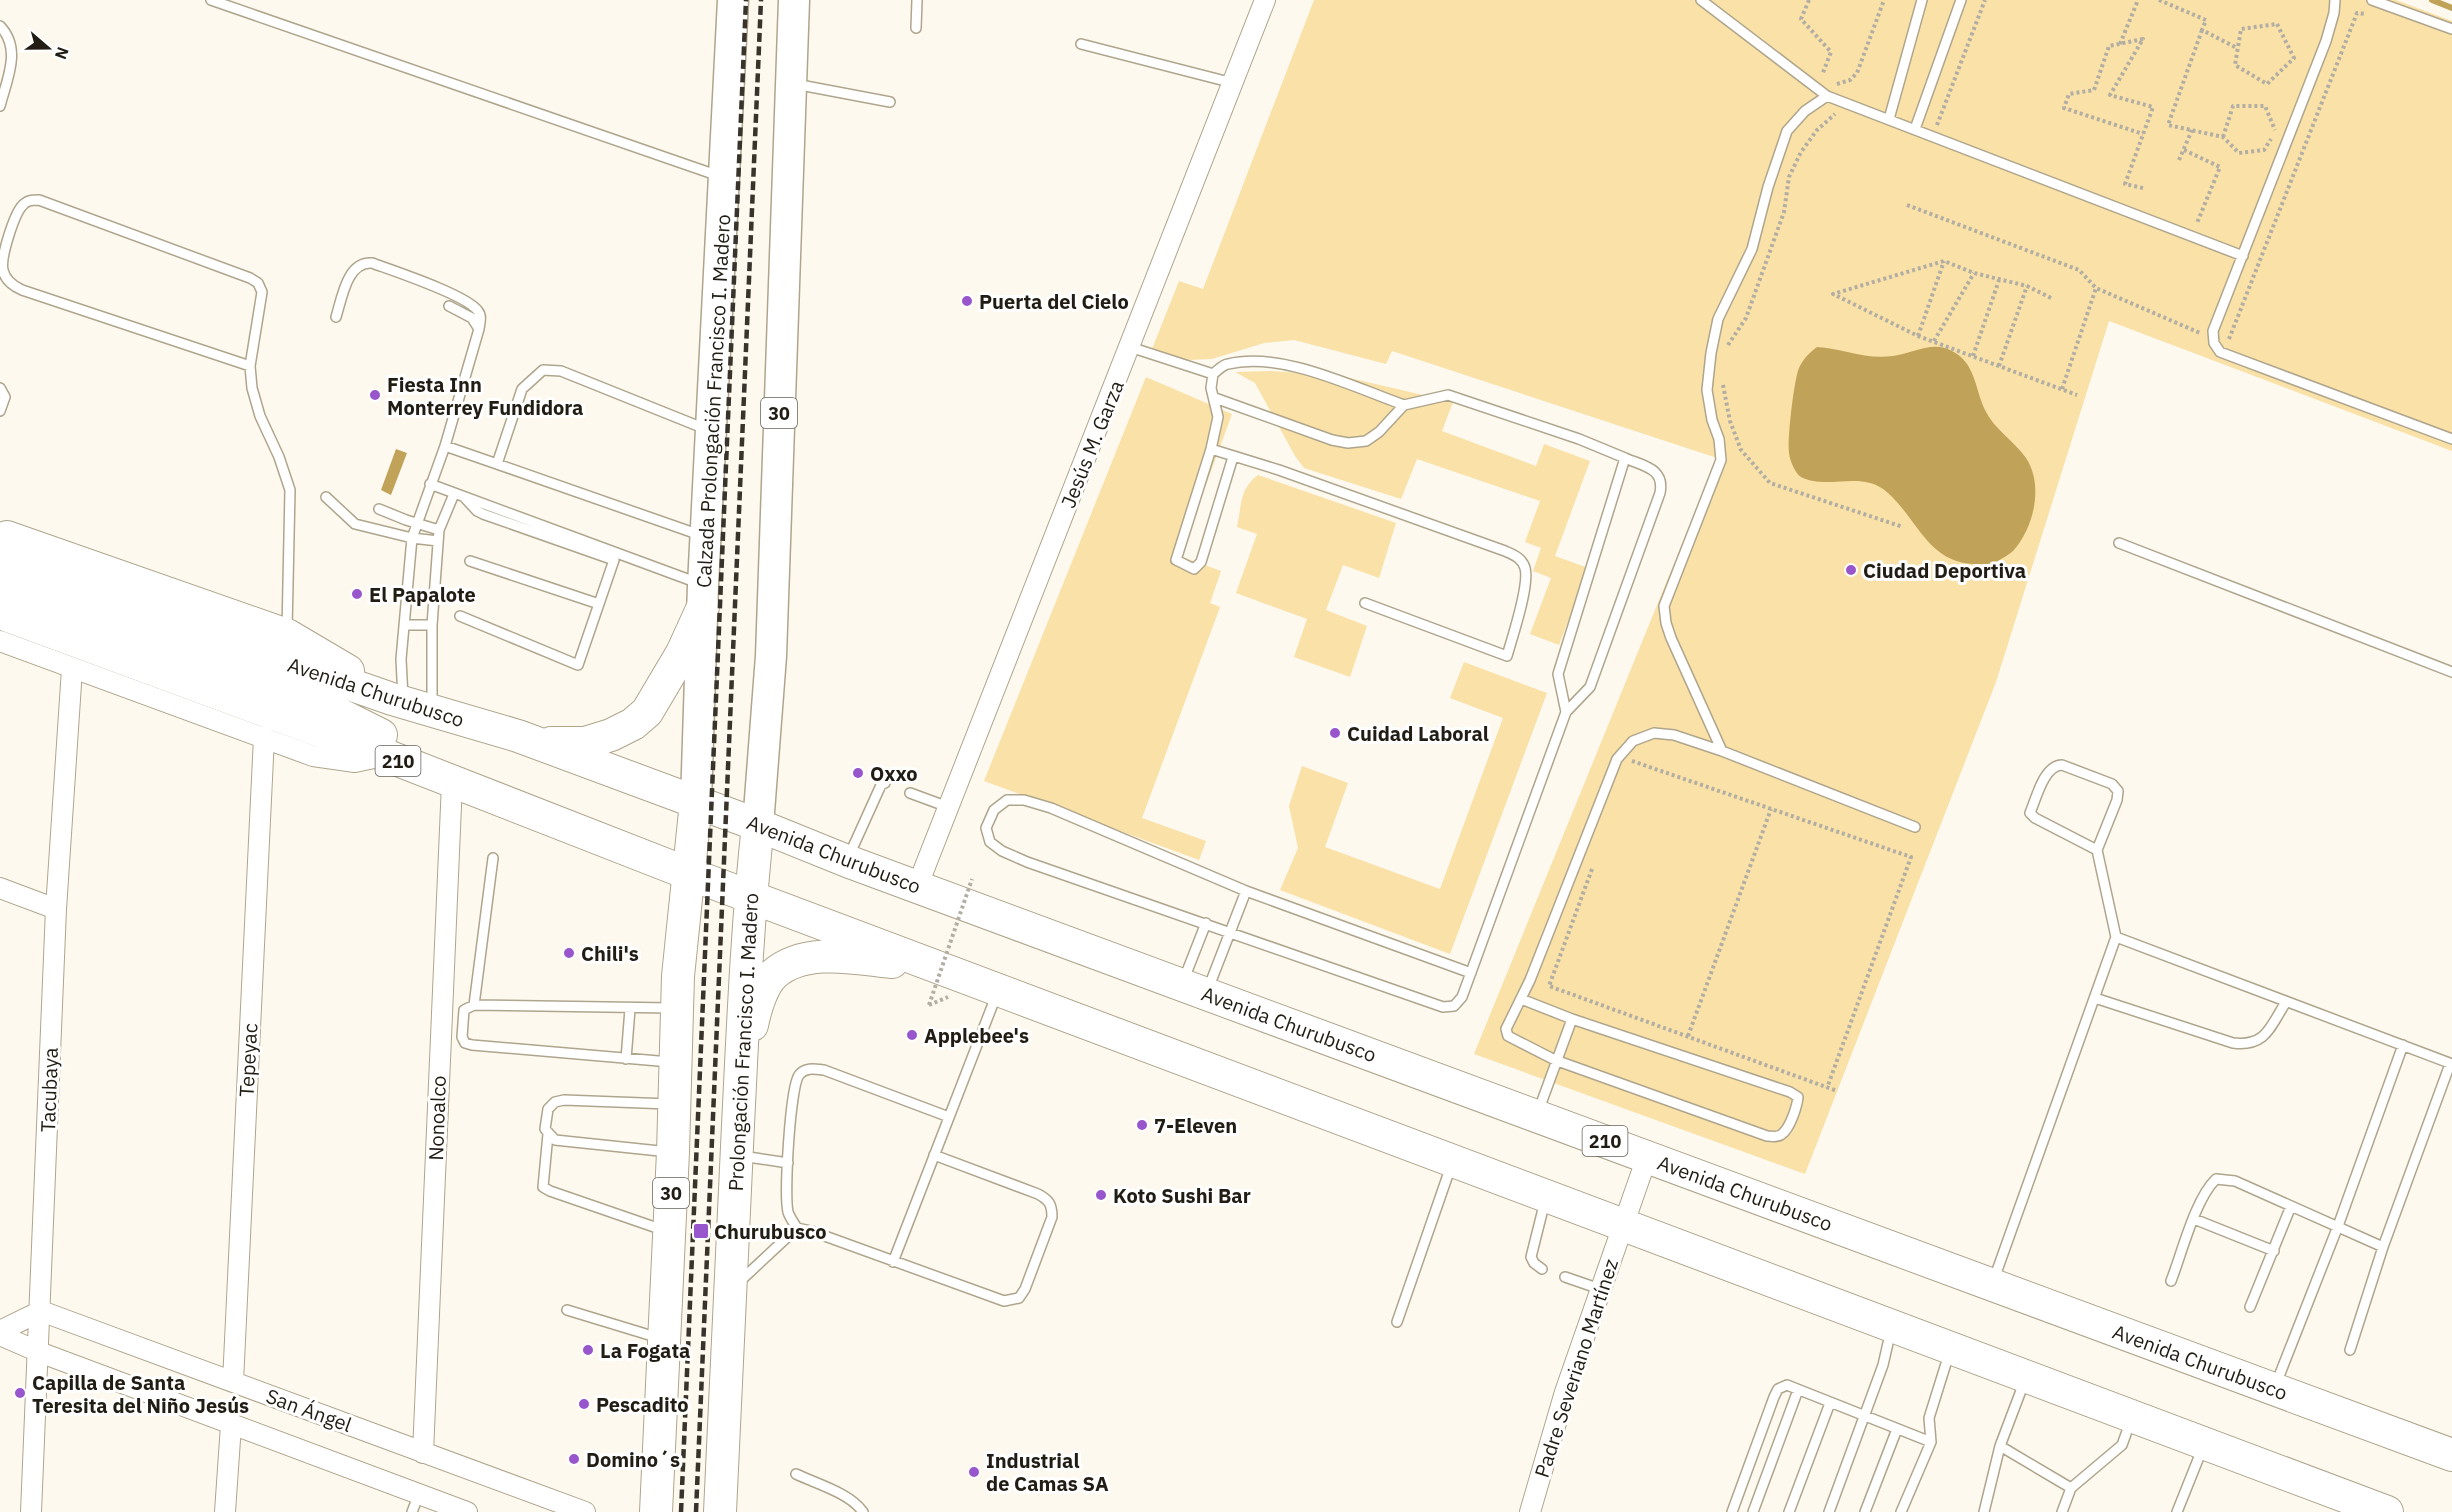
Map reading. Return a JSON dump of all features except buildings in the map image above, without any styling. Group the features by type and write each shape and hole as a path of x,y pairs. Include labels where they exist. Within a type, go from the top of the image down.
{"highway":[{"path":"0,534 287,635 409,705"},
{"name":"Avenida Churubusco","path":"0,556 122,605 409,705 518,736 758,825 847,861 2452,1455"},
{"path":"0,584 339,714 387,738 439,778"},
{"path":"518,736 558,744 585,743 633,724 647,712 682,653 703,596"},
{"name":"210","path":"0,613 385,755 439,778 750,897 2387,1512"},
{"name":"30","path":"656,1512 673,1152 677,1008 687,873 696,802"},
{"name":"Prolongación Francisco I. Madero","path":"720,1512 750,897 758,825"},
{"path":"740,1082 756,1004 773,975 800,960 831,956 930,965"}],"main road":[{"name":"Calzada Prolongación Francisco I. Madero","path":"696,802 703,596 733,0"},
{"name":"30","path":"758,825 771,656 794,0"}],"street":[{"name":"Jesús M. Garza","path":"917,887 1265,0"},
{"path":"0,641 313,756 355,762 385,755"},
{"name":"Tacubaya","path":"31,1512 56,909 72,669"},
{"name":"Tepeyac","path":"233,1382 264,737"},
{"name":"Nonoalco","path":"423,1453 439,778"},
{"path":"0,888 56,909"},
{"name":"Padre Severiano Martínez","path":"1530,1512 1565,1392 1647,1157"},
{"name":"San Ángel","path":"0,1333 41,1311 585,1512"},
{"name":"San Ángel","path":"0,1333 39,1352 231,1425 415,1503 467,1512"},
{"path":"225,1512 231,1425"}],"lane":[{"path":"211,0 724,177"},
{"path":"916,28 918,0"},
{"path":"1701,0 1827,96 2243,256"},
{"path":"1889,119 1922,0"},
{"path":"1915,129 1961,0"},
{"path":"2335,0 2334,13 2326,41 2214,331 2214,344 2220,352 2452,439"},
{"path":"2372,0 2452,29"},
{"path":"0,26 9,40 13,57 0,106"},
{"path":"1081,44 1233,83"},
{"path":"790,83 890,102"},
{"path":"1722,751 1671,638 1664,606 1721,460 1719,439 1712,420 1707,390 1718,320 1752,249 1768,187 1787,131 1804,111 1827,96"},
{"path":"250,366 14,286 7,279 3,270 3,259 17,213 23,204 39,200 255,280 262,292 250,366 252,388 260,416 279,457 290,490 287,635"},
{"path":"336,317 350,275 356,267 365,262 469,302 478,310 481,317 445,446 412,538 401,677 409,705"},
{"path":"449,306 472,318 479,328"},
{"path":"1130,347 1213,374"},
{"path":"1233,457 1201,562 1194,569 1176,560 1211,449 1218,417 1211,388 1213,374 1225,364 1264,360 1294,367 1404,405 1448,395 1579,439 1652,469 1662,483 1590,687 1566,712 1471,973 1462,997 1454,1006 1443,1007 1027,862 1002,851 990,842 986,828 994,810 1007,800 1024,800 1051,808 1246,891 1471,973"},
{"path":"497,464 522,389 543,370 561,371 712,432"},
{"path":"0,388 5,398 0,411"},
{"path":"1215,398 1332,440 1348,443 1366,441 1379,432 1404,405"},
{"path":"445,446 707,538"},
{"path":"1211,449 1279,470 1505,551 1520,558 1526,569 1519,614 1507,656 1365,603"},
{"path":"1566,712 1558,674 1624,458"},
{"path":"430,484 703,596"},
{"path":"409,705 432,625 439,530 453,494"},
{"path":"326,497 355,524 412,538 438,541"},
{"path":"460,616 578,665 614,560 483,514 464,497"},
{"path":"379,509 439,530"},
{"path":"2119,543 2452,672"},
{"path":"470,561 599,604"},
{"path":"405,625 432,625"},
{"path":"1521,999 1790,1092 1798,1097 1797,1105 1784,1133 1779,1136 1767,1136 1555,1060 1508,1036 1506,1029 1521,999 1617,759 1633,741 1654,733 1674,735 1722,751 1915,827"},
{"path":"1992,1284 2116,937 2097,850 2117,800 2118,791 2112,784 2062,765 2055,765 2049,771 2030,813 2035,818 2097,850"},
{"path":"847,861 881,784 885,783"},
{"path":"910,793 948,807"},
{"path":"474,1005 493,858"},
{"path":"1194,989 1232,932 1246,891"},
{"path":"1194,989 1206,923"},
{"path":"2116,937 2451,1064 2383,1247 2350,1350"},
{"path":"893,1262 998,990"},
{"path":"2095,998 2233,1043 2250,1045 2262,1038 2286,1002"},
{"path":"675,1063 468,1044 462,1037 463,1015 467,1007 474,1005 677,1008"},
{"path":"626,1059 630,1009"},
{"path":"1537,1116 1555,1060 1572,1018"},
{"path":"2274,1389 2338,1226 2403,1045"},
{"path":"797,1228 788,1211 788,1163 794,1085 800,1073 811,1068 824,1070 949,1117"},
{"path":"673,1152 555,1140 545,1129 545,1121 548,1109 555,1102 564,1100 674,1104"},
{"path":"548,1134 543,1187 669,1232"},
{"path":"736,1155 788,1163"},
{"path":"797,1228 811,1231 1004,1301 1019,1298 1025,1289 1052,1217 1052,1207 1047,1199 934,1155"},
{"path":"1397,1322 1453,1161"},
{"path":"2171,1281 2208,1187 2216,1179 2235,1181 2383,1247"},
{"path":"1542,1269 1534,1263 1531,1257 1546,1196"},
{"path":"2250,1307 2291,1206"},
{"path":"2194,1220 2274,1251"},
{"path":"729,1292 797,1228"},
{"path":"1565,1277 1600,1289"},
{"path":"567,1310 664,1339"},
{"path":"1829,1512 1883,1365 1892,1326"},
{"path":"1901,1512 1931,1442 1929,1418 1950,1348"},
{"path":"1984,1512 2000,1446 2026,1377"},
{"path":"1732,1512 1778,1389 1787,1386 1931,1442"},
{"path":"1753,1512 1798,1390"},
{"path":"1790,1512 1830,1403"},
{"path":"2062,1512 2071,1488 2122,1445 2132,1417"},
{"path":"1865,1512 1897,1429"},
{"path":"2177,1512 2204,1444"},
{"path":"2000,1446 2071,1488"},
{"path":"796,1474 842,1496 860,1507 863,1512"}],"path":[{"path":"1809,0 1801,19 1831,52 1821,76"},
{"path":"1834,85 1850,80 1857,73 1884,0"},
{"path":"1947,131 1936,127 1985,0"},
{"path":"2120,44 2138,0"},
{"path":"2159,0 2206,20 2168,125 2223,137 2239,153 2264,150 2276,131 2265,106 2233,106 2223,137"},
{"path":"2226,348 2357,13"},
{"path":"2277,24 2294,58 2267,84 2235,65 2237,48 2241,29 2277,24"},
{"path":"2202,30 2237,48"},
{"path":"2143,188 2125,184 2144,134 2153,107 2110,95 2143,39 2109,46 2094,90 2069,94 2064,108 2144,134"},
{"path":"1727,354 1728,345 1746,318 1784,212 1788,177 1801,152 1817,130 1837,113"},
{"path":"2179,160 2192,130"},
{"path":"2184,150 2220,167 2194,229"},
{"path":"1907,205 2079,270 2097,288 2207,336"},
{"path":"1918,336 1944,261"},
{"path":"2051,298 2027,286 1974,273 1944,261 1833,294 1918,336 2077,395"},
{"path":"1934,341 1974,273"},
{"path":"1973,356 1998,280"},
{"path":"1999,366 2027,286"},
{"path":"2062,389 2097,288"},
{"path":"1723,382 1730,422 1741,450 1770,483 1903,527"},
{"path":"1631,761 1911,857 1827,1088"},
{"path":"1688,1037 1771,809"},
{"path":"1594,862 1549,986 1837,1091"},
{"path":"929,1005 972,879"}],"shaded area":[{"name":"Ciudad Deportiva","path":"1314,0 2396,0 2452,21 2452,451 2109,321 1996,682 1805,1174 1474,1054 1717,458 1392,351 1386,364 1294,340 1264,343 1212,359 1188,360 1152,349 1179,281 1203,289"},
{"path":"1817,347 1883,357 1936,347 1950,350 1965,361 1970,368 1989,417 2026,458 2035,481 2031,519 2013,551 1993,563 1960,562 1935,549 1898,504 1878,486 1856,481 1812,481 1799,475 1790,460 1789,453 1793,397 1799,368"},
{"path":"1271,371 1341,376 1453,402 1442,431 1536,466 1544,444 1590,461 1555,556 1588,568 1559,645 1530,634 1551,578 1533,571 1541,548 1525,542 1540,501 1417,459 1401,499 1304,468 1295,456 1255,383 1235,372"},
{"path":"1146,377 1232,414 1180,556 1221,571 1210,603 1220,607 1142,818 1206,841 1199,860 984,781"},
{"path":"396,449 407,453 391,495 381,490"},
{"path":"1258,475 1396,523 1379,578 1343,565 1326,610 1367,626 1350,677 1294,657 1307,619 1236,593 1257,534 1237,527 1241,505 1247,486"},
{"path":"1464,662 1547,693 1450,954 1280,890 1298,848 1289,806 1302,766 1348,783 1325,847 1440,889 1503,718 1450,698"}],"waterway":[{"path":"2432,0 2452,8"}],"railway":[{"path":"681,1512 746,0"},
{"path":"696,1512 761,0"}],"place":[{"name":"Puerta del Cielo","path":"967,301"},
{"name":"Fiesta Inn Monterrey Fundidora","path":"375,395"},
{"name":"Ciudad Deportiva","path":"1851,570"},
{"name":"El Papalote","path":"357,594"},
{"name":"Cuidad Laboral","path":"1335,733"},
{"name":"Oxxo","path":"858,773"},
{"name":"Chili's","path":"569,953"},
{"name":"Applebee's","path":"912,1035"},
{"name":"7-Eleven","path":"1142,1125"},
{"name":"Koto Sushi Bar","path":"1101,1195"},
{"name":"Churubusco","path":"701,1231"},
{"name":"La Fogata","path":"588,1350"},
{"name":"Capilla de Santa Teresita del Niño Jesús","path":"20,1393"},
{"name":"Pescadito","path":"584,1404"},
{"name":"Domino´s","path":"574,1459"},
{"name":"Industrial de Camas SA","path":"974,1472"}]}
